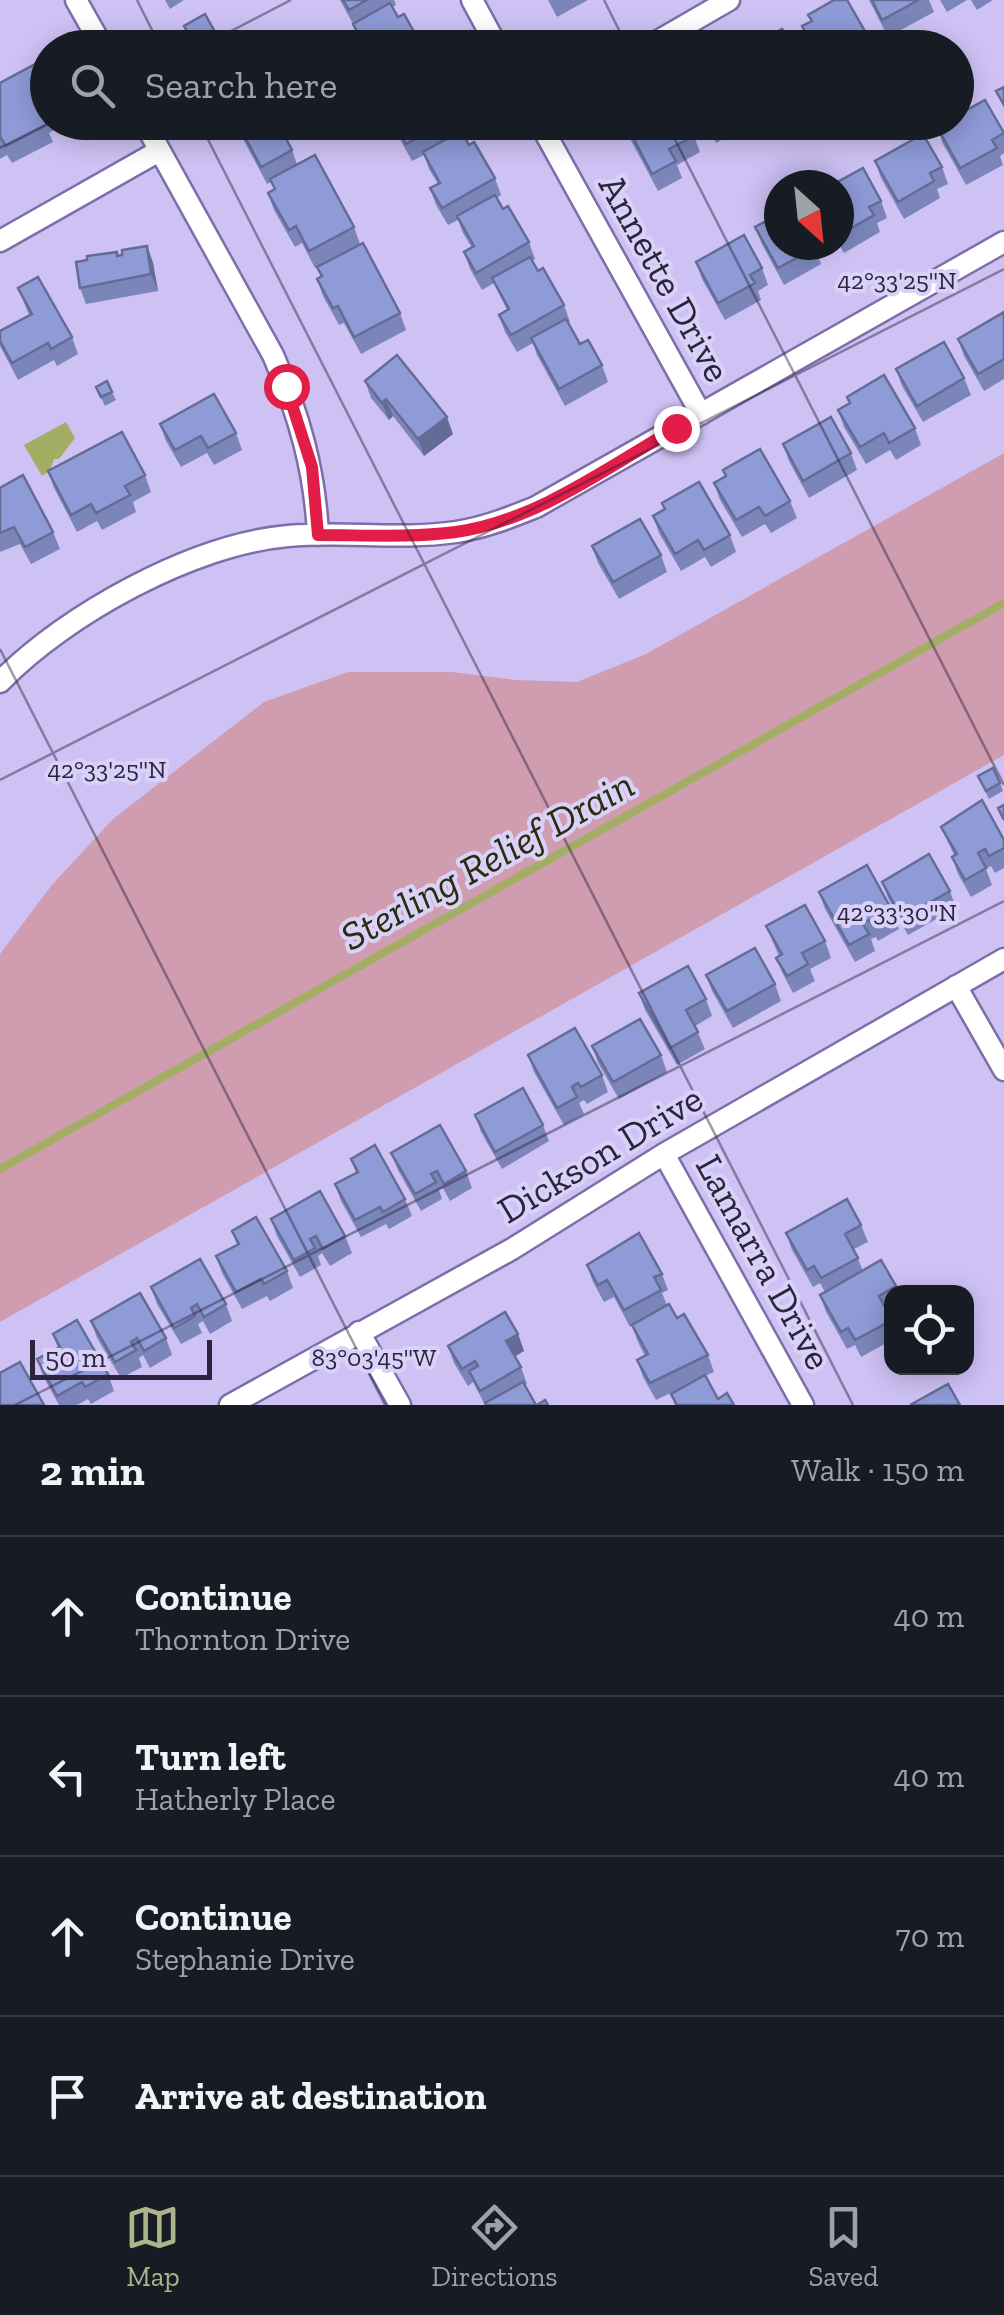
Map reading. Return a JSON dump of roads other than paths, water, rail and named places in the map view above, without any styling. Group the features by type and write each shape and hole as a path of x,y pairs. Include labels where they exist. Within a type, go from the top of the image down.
{"street":[{"path":"76,0 92,30"},
{"path":"472,0 488,30"},
{"path":"677,30 729,0"},
{"path":"153,140 286,386 312,467 318,535"},
{"name":"Annette Drive","path":"549,140 700,414"},
{"path":"0,240 159,151"},
{"path":"0,682 22,660 72,623 190,560 259,540 459,532 536,507 1004,242"},
{"name":"Dickson Drive","path":"230,1405 512,1249 664,1154 1004,959"},
{"path":"956,986 1004,1070"},
{"name":"Lamarra Drive","path":"664,1154 804,1405"},
{"path":"359,1332 400,1405"}],"waterway":[{"name":"Sterling Relief Drain","path":"0,1169 1004,603"}]}
